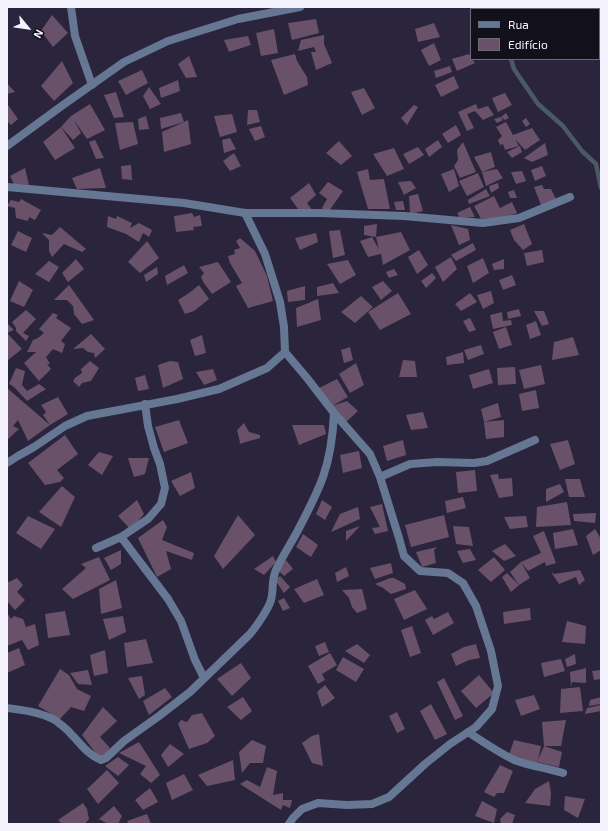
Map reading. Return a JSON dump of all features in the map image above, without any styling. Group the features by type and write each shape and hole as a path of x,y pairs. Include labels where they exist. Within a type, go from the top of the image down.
{"street":[{"path":"71,7 75,36 92,85"},
{"path":"7,146 62,105 124,62 168,41 238,19 300,7"},
{"path":"7,187 184,203 245,213 404,216 483,223 518,218 570,198"},
{"path":"245,213 266,254 280,302 284,327 285,352 334,413 370,454 380,476 404,556 420,570 448,572 463,583 476,606 491,651 498,686 492,709 476,727 425,764 389,797 372,804 347,805 318,803 302,809 292,818 289,824"},
{"path":"7,463 65,426 87,416 219,389 267,368 285,352"},
{"path":"96,548 121,537 148,519 161,504 165,488 160,464 148,426 145,404"},
{"path":"7,708 38,713 55,720 72,734 86,751 95,758 101,760 106,758 124,741 190,692 250,634 271,601 273,590 272,580 276,570 312,502 323,477 330,450 334,413"},
{"path":"380,476 410,464 437,462 474,463 487,461 535,440"},
{"path":"121,537 168,599 181,621 195,660 204,678"},
{"path":"468,732 514,760 535,767 563,773"}],"building":[{"path":"52,15 68,33 53,47 41,31"},
{"path":"316,19 319,33 292,40 288,23"},
{"path":"434,23 440,37 418,42 415,29"},
{"path":"274,29 278,53 261,56 256,33"},
{"path":"324,35 324,44 332,63 316,70 311,52 316,52 314,47 298,51 301,40"},
{"path":"248,36 251,45 229,52 224,40"},
{"path":"434,43 441,60 429,66 421,50"},
{"path":"295,54 297,61 307,77 308,85 284,95 271,60"},
{"path":"469,54 470,60 473,60 475,63 457,71 452,59"},
{"path":"189,56 197,77 186,78 178,64"},
{"path":"62,61 73,83 54,101 41,86"},
{"path":"450,66 452,72 436,78 434,71"},
{"path":"142,70 148,83 126,95 118,81"},
{"path":"454,76 459,88 441,97 435,85"},
{"path":"178,80 180,91 161,98 159,88"},
{"path":"7,83 15,92 7,94"},
{"path":"149,87 161,104 150,109 143,96"},
{"path":"364,88 375,108 362,115 351,92"},
{"path":"116,92 124,117 114,118 104,95"},
{"path":"505,93 512,105 498,112 492,98"},
{"path":"90,104 105,130 87,139 74,120 81,133 73,140 61,127 71,116"},
{"path":"476,104 478,109 488,106 494,115 483,120 475,111 467,114 474,128 467,131 458,112"},
{"path":"7,105 18,119 11,125 7,121"},
{"path":"414,105 418,107 407,125 401,118"},
{"path":"248,110 257,110 260,122 247,125"},
{"path":"181,113 184,122 161,129 160,118"},
{"path":"506,113 509,118 505,120 501,117"},
{"path":"232,114 237,132 220,137 214,116"},
{"path":"146,116 149,129 139,130 138,119"},
{"path":"501,117 503,120 497,123 494,119"},
{"path":"526,118 530,124 526,127 522,121"},
{"path":"188,120 191,144 164,152 162,132"},
{"path":"133,122 138,144 120,150 115,123"},
{"path":"506,122 513,135 532,128 540,140 525,150 515,139 519,146 505,150 503,144 500,145 498,140 502,136 496,127"},
{"path":"456,125 461,135 448,143 442,134"},
{"path":"261,126 265,137 255,141 249,129"},
{"path":"61,127 75,148 55,160 43,142"},
{"path":"230,138 236,149 224,153 222,140"},
{"path":"95,140 104,158 96,159 89,142"},
{"path":"438,140 442,147 429,157 425,149"},
{"path":"339,141 352,156 341,165 326,153"},
{"path":"463,142 476,172 460,178 454,166 458,160 457,150"},
{"path":"545,143 548,155 532,162 524,158"},
{"path":"520,146 522,152 512,158 507,152"},
{"path":"418,147 424,155 409,164 403,154"},
{"path":"394,148 404,169 387,176 373,154"},
{"path":"491,152 495,167 482,172 474,157"},
{"path":"234,153 241,166 230,171 223,161"},
{"path":"131,165 132,180 122,179 121,166"},
{"path":"542,166 546,176 535,181 531,170"},
{"path":"25,168 29,185 14,184 10,176"},
{"path":"100,168 106,188 77,189 72,178"},
{"path":"368,169 370,180 384,179 390,209 368,209 357,172"},
{"path":"454,169 459,186 449,192 441,174"},
{"path":"497,169 503,178 486,186 482,172"},
{"path":"522,171 526,181 516,184 511,172"},
{"path":"478,173 484,187 467,196 459,181"},
{"path":"411,181 416,188 404,195 398,182"},
{"path":"328,182 343,191 327,214 322,208 327,199 319,193"},
{"path":"309,183 316,195 307,203 312,210 298,209 290,198"},
{"path":"498,183 499,188 491,193 489,186"},
{"path":"542,185 544,189 551,189 557,201 541,205 534,187"},
{"path":"486,189 490,196 469,204 468,200"},
{"path":"514,190 517,198 510,198 508,192"},
{"path":"418,194 423,211 410,214 409,196"},
{"path":"494,196 500,208 512,202 517,213 504,217 481,219 474,206"},
{"path":"21,199 41,210 35,220 29,217 28,221 16,218 15,208 7,206 11,200 19,202"},
{"path":"403,201 405,210 396,210 394,202"},
{"path":"470,207 475,217 460,218 457,213"},
{"path":"192,213 194,217 200,215 202,226 193,227 194,230 176,232 174,216"},
{"path":"108,216 116,219 117,216 132,223 130,228 139,223 152,230 149,237 143,233 139,242 126,234 107,227"},
{"path":"377,224 376,237 364,235 364,226"},
{"path":"524,224 532,244 523,250 514,240 510,230"},
{"path":"451,225 468,229 470,240 459,245"},
{"path":"60,227 86,249 82,252 64,244 52,257 49,251 49,240 42,233 52,235"},
{"path":"340,230 345,255 333,258 329,231"},
{"path":"18,231 32,238 26,252 11,245"},
{"path":"401,232 410,250 383,265 381,254 368,257 360,241 372,237 379,249 376,237"},
{"path":"316,233 318,242 300,250 295,238"},
{"path":"240,238 255,251 267,276 273,301 248,308 236,286 242,283 230,263 228,256 235,254 234,250 240,248 236,241"},
{"path":"147,241 159,258 140,273 128,262"},
{"path":"473,243 476,250 456,261 451,255"},
{"path":"419,250 428,265 417,274 408,257"},
{"path":"542,250 544,262 527,266 524,253"},
{"path":"451,257 457,269 443,282 435,267"},
{"path":"483,258 489,273 473,283 467,266"},
{"path":"76,259 84,269 68,282 62,273"},
{"path":"504,259 504,269 494,270 492,264"},
{"path":"348,260 356,275 340,284 327,264"},
{"path":"49,261 59,267 49,282 35,274"},
{"path":"218,262 231,282 212,294 201,277 204,273 199,267"},
{"path":"184,265 188,273 167,285 165,276"},
{"path":"157,267 158,274 146,282 144,275"},
{"path":"394,269 398,275 389,278 386,272"},
{"path":"432,273 436,278 426,288 421,281"},
{"path":"512,275 516,285 503,290 499,280"},
{"path":"19,281 33,290 24,307 10,301"},
{"path":"383,281 392,291 381,300 372,287"},
{"path":"333,283 339,293 317,296 317,287"},
{"path":"69,285 94,320 82,324 74,314 73,306 67,300 54,300"},
{"path":"199,285 209,299 194,311 185,314 178,300"},
{"path":"305,286 305,300 288,302 287,291"},
{"path":"491,291 494,303 483,309 477,295"},
{"path":"398,293 411,314 380,330 368,312"},
{"path":"470,293 477,302 461,311 455,304"},
{"path":"361,296 373,307 355,323 341,312"},
{"path":"318,299 321,320 297,327 296,308"},
{"path":"519,309 521,316 508,319 507,312"},
{"path":"26,310 36,319 23,333 29,336 26,341 16,331 16,328 12,322"},
{"path":"534,311 544,311 549,324 542,326"},
{"path":"502,312 503,321 511,320 512,325 493,329 490,315"},
{"path":"53,313 58,315 56,318 71,328 61,341 65,344 62,353 53,349 46,357 50,364 47,364 51,369 39,381 24,363 36,352 27,352 33,340 44,333 39,329"},
{"path":"470,318 476,330 469,332 463,321"},
{"path":"536,321 541,335 530,339 526,325"},
{"path":"7,323 14,330 7,333"},
{"path":"506,327 512,345 499,349 493,332"},
{"path":"8,334 22,349 7,360 7,335"},
{"path":"91,334 105,349 95,358 94,353 88,352 83,348 73,349"},
{"path":"202,335 206,353 195,356 190,340"},
{"path":"573,337 579,355 552,360 554,342"},
{"path":"481,345 484,354 468,360 464,350"},
{"path":"350,347 353,360 344,363 341,350"},
{"path":"463,352 464,363 447,365 446,357"},
{"path":"403,360 415,361 417,377 399,377"},
{"path":"90,361 99,368 91,381 82,383 79,387 73,381 82,373 81,369"},
{"path":"170,361 178,362 183,379 163,388 158,365"},
{"path":"356,363 364,385 350,393 339,374"},
{"path":"541,365 545,384 524,389 519,370"},
{"path":"515,367 516,384 498,385 497,368"},
{"path":"16,368 25,371 22,385 27,391 39,384 46,389 27,401 14,387 9,384"},
{"path":"213,369 217,380 204,385 196,372"},
{"path":"489,369 493,383 473,389 469,375"},
{"path":"145,375 149,389 138,391 135,378"},
{"path":"337,379 348,397 332,406 319,388"},
{"path":"7,388 50,425 28,441 18,420 13,426 19,429 7,440"},
{"path":"536,390 539,408 522,411 519,394"},
{"path":"58,397 68,414 50,425 43,415 46,412 41,405"},
{"path":"347,401 358,411 346,422 332,406"},
{"path":"498,403 501,417 484,422 481,409"},
{"path":"423,412 428,428 411,430 406,415"},
{"path":"179,420 188,443 164,452 155,427"},
{"path":"504,420 504,437 486,439 484,422"},
{"path":"244,423 249,432 260,435 260,438 239,444 240,442 237,430"},
{"path":"292,425 324,425 326,434 299,445"},
{"path":"65,435 78,454 57,470 64,478 60,482 45,485 28,463"},
{"path":"403,440 406,455 387,461 383,446"},
{"path":"568,440 575,464 560,470 550,444"},
{"path":"359,451 362,468 343,473 340,455"},
{"path":"99,452 113,456 102,475 88,465"},
{"path":"128,458 149,458 145,474 134,477"},
{"path":"475,470 477,491 458,493 456,472"},
{"path":"191,472 195,488 180,496 171,481"},
{"path":"498,474 499,479 512,478 513,496 499,498 490,475"},
{"path":"565,479 580,479 585,497 569,497"},
{"path":"560,484 564,492 546,502 546,489"},
{"path":"62,486 75,497 61,527 39,512"},
{"path":"463,497 466,508 447,513 445,501"},
{"path":"137,500 144,514 131,530 118,516"},
{"path":"322,500 332,507 325,520 316,514"},
{"path":"567,502 571,525 536,527 537,507"},
{"path":"382,504 388,531 375,534 372,528 380,527 370,507"},
{"path":"358,507 360,519 331,532 340,514"},
{"path":"596,513 595,523 574,521 573,514"},
{"path":"238,515 255,535 223,569 214,556"},
{"path":"444,515 449,537 411,547 405,525"},
{"path":"28,516 55,529 41,549 16,533"},
{"path":"526,516 528,527 510,529 504,517"},
{"path":"163,520 167,527 162,540 194,553 192,560 166,551 171,569 157,577 138,538"},
{"path":"360,526 346,541 346,531"},
{"path":"453,526 469,527 473,546 456,544"},
{"path":"573,529 578,545 555,549 553,533"},
{"path":"595,529 601,539 601,550 593,555 586,536"},
{"path":"544,531 556,563 546,566 545,562 528,571 521,562 541,553 533,536"},
{"path":"303,534 318,545 311,557 296,547"},
{"path":"505,544 516,556 504,561 492,551"},
{"path":"437,547 434,550 436,563 422,567 416,552"},
{"path":"470,549 476,560 463,563 457,551"},
{"path":"121,550 121,564 111,570 104,558"},
{"path":"273,556 276,562 264,575 254,569"},
{"path":"99,557 110,580 73,599 62,589 86,568 81,564"},
{"path":"494,557 505,570 491,582 478,570"},
{"path":"286,560 293,569 284,576 278,570"},
{"path":"521,562 530,578 519,585 510,572"},
{"path":"391,563 393,573 375,579 370,568"},
{"path":"346,567 349,576 337,582 335,573"},
{"path":"580,570 585,580 579,585 576,577 559,584 551,572 554,574"},
{"path":"507,573 519,585 511,592 502,577"},
{"path":"280,576 290,587 284,593 275,580"},
{"path":"17,578 23,585 17,592 25,600 15,610 7,601 7,581 9,582"},
{"path":"390,578 394,578 405,584 406,589 391,594 375,584"},
{"path":"317,579 324,595 304,603 294,589"},
{"path":"116,580 122,608 101,614 99,589"},
{"path":"362,589 367,609 357,613 352,607 349,598 342,590"},
{"path":"415,590 427,609 404,620 394,599"},
{"path":"284,598 290,608 283,611 278,601"},
{"path":"530,608 531,620 504,624 503,612"},
{"path":"65,611 70,635 48,638 45,614"},
{"path":"448,612 454,623 433,635 425,620 432,616 434,619"},
{"path":"7,613 11,619 14,616 23,619 26,627 35,624 39,645 28,650 22,640 7,646"},
{"path":"123,616 126,632 109,640 103,619"},
{"path":"567,621 586,626 585,644 562,642"},
{"path":"412,626 421,653 410,657 401,630"},
{"path":"146,639 153,663 127,667 124,643"},
{"path":"325,642 329,652 319,656 315,646"},
{"path":"357,644 370,655 364,663 345,651"},
{"path":"476,644 480,658 469,660 456,666 451,654 464,647"},
{"path":"19,648 25,665 7,673 7,653"},
{"path":"105,650 108,673 94,676 90,655"},
{"path":"330,653 337,665 322,674 325,680 318,684 308,666"},
{"path":"575,654 576,664 567,667 565,659"},
{"path":"343,657 364,669 356,682 336,670"},
{"path":"561,659 565,671 544,677 541,663"},
{"path":"241,663 251,678 232,696 217,679"},
{"path":"586,668 586,683 572,682 571,687 570,672"},
{"path":"60,669 69,675 77,689 91,696 84,711 71,707 60,719 38,706"},
{"path":"88,670 92,685 78,684 70,673"},
{"path":"601,670 601,679 594,680 592,671"},
{"path":"479,675 494,693 476,708 461,691"},
{"path":"142,676 145,695 139,699 128,678"},
{"path":"444,678 463,716 455,720 437,682"},
{"path":"325,685 335,698 322,707 317,692"},
{"path":"580,687 583,711 560,713 561,689"},
{"path":"165,688 172,697 149,715 143,701"},
{"path":"534,695 540,709 521,716 515,700"},
{"path":"243,697 252,711 241,720 227,707"},
{"path":"601,697 601,704 589,706 590,700"},
{"path":"431,704 447,734 435,740 420,711"},
{"path":"601,705 601,711 585,714 587,708"},
{"path":"103,707 117,721 100,737 110,748 101,760 82,735"},
{"path":"397,712 405,729 397,733 389,716"},
{"path":"202,713 215,736 207,743 189,749 178,724 181,720 187,722 192,715"},
{"path":"566,720 561,746 544,746 542,722"},
{"path":"319,734 323,766 312,763 302,743 312,736"},
{"path":"252,740 266,746 263,763 250,763 242,773 239,752"},
{"path":"514,740 541,746 537,765 509,755"},
{"path":"139,742 160,775 151,783 140,774 146,766 119,753"},
{"path":"170,744 184,754 168,767 161,755"},
{"path":"544,746 562,752 559,767 537,762"},
{"path":"118,757 129,765 118,776 105,766"},
{"path":"233,760 235,780 207,786 198,775"},
{"path":"500,765 513,771 504,793 497,793 494,797 484,792"},
{"path":"267,767 277,771 273,795 283,793 283,800 292,800 290,808 283,805 281,810 240,784 247,780 260,787"},
{"path":"107,770 119,783 98,804 87,789"},
{"path":"184,774 193,790 172,800 166,783"},
{"path":"549,781 551,793 550,806 525,803 535,789"},
{"path":"150,788 158,802 143,810 135,800"},
{"path":"565,796 585,799 578,818 564,810"},
{"path":"482,801 497,809 494,823 475,816"},
{"path":"83,803 87,809 89,819 85,824 62,824 58,820"},
{"path":"114,806 122,816 118,824 108,824 99,819"},
{"path":"507,812 515,815 512,824 501,824 500,819"},
{"path":"147,814 151,824 129,824 127,821"}],"waterway":[{"path":"511,60 514,69 538,104 563,126 582,151 596,164 601,188"}]}
